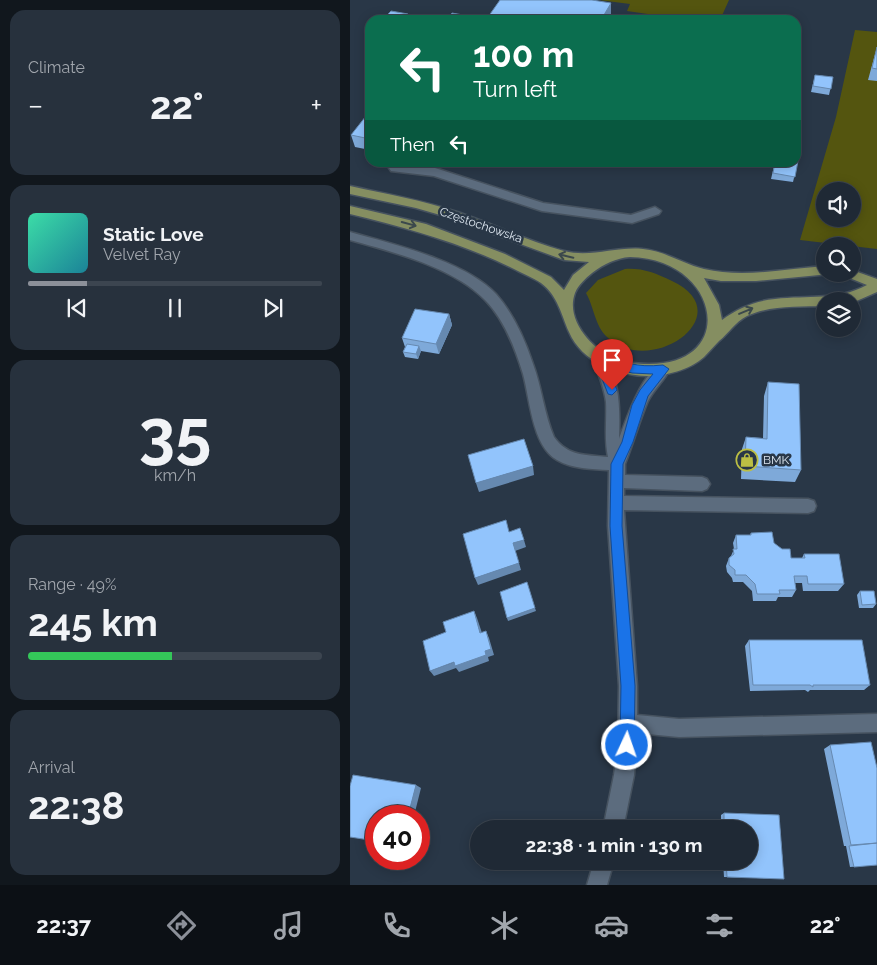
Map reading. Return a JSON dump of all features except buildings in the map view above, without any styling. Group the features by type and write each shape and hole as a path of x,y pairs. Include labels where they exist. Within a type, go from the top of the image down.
{"main road":[{"name":"Częstochowska","path":"350,190 417,204 451,214 564,256 585,258 611,256"},
{"name":"Częstochowska","path":"350,210 422,228 501,257 546,280 561,296 567,309"},
{"path":"816,272 729,278 708,275 653,255 630,253 611,256 587,271 576,281 567,298 567,309 572,325 583,343 599,358 619,367 648,370 663,369 688,361 701,352 726,322 753,307 789,302 850,298 877,285"},
{"path":"685,268 698,280 712,301 715,324 710,342"},
{"path":"861,278 877,285"}],"street":[{"path":"395,168 442,174 542,207 632,219 655,211"},
{"path":"350,236 380,244 444,268 483,290 507,321 530,374 545,431 554,450 569,459 617,464"},
{"path":"599,358 612,390 612,440 617,464 615,503 628,686 628,723 624,776 615,820"},
{"path":"617,464 627,442 638,405 644,393 663,369"},
{"path":"616,481 702,484"},
{"path":"615,503 808,506"},
{"path":"628,723 679,728 877,723"},
{"path":"597,885 601,870"}],"shaded area":[{"path":"599,0 729,0 722,15 655,15 627,11 630,4"},
{"path":"855,30 877,32 877,249 861,247 861,237 816,237 816,242 800,240 816,185 816,227 861,227 861,182 817,182 836,117"},
{"path":"625,269 638,269 654,273 672,281 691,295 698,310 694,324 682,337 665,346 646,351 625,348 603,333 586,293 598,280"}],"place":[{"name":"BMK","path":"747,460"}],"route":[{"path":"612,390 599,358 619,367 648,370 663,369 648,386 638,405 627,442 617,464 616,526 628,686 627,745"}]}
